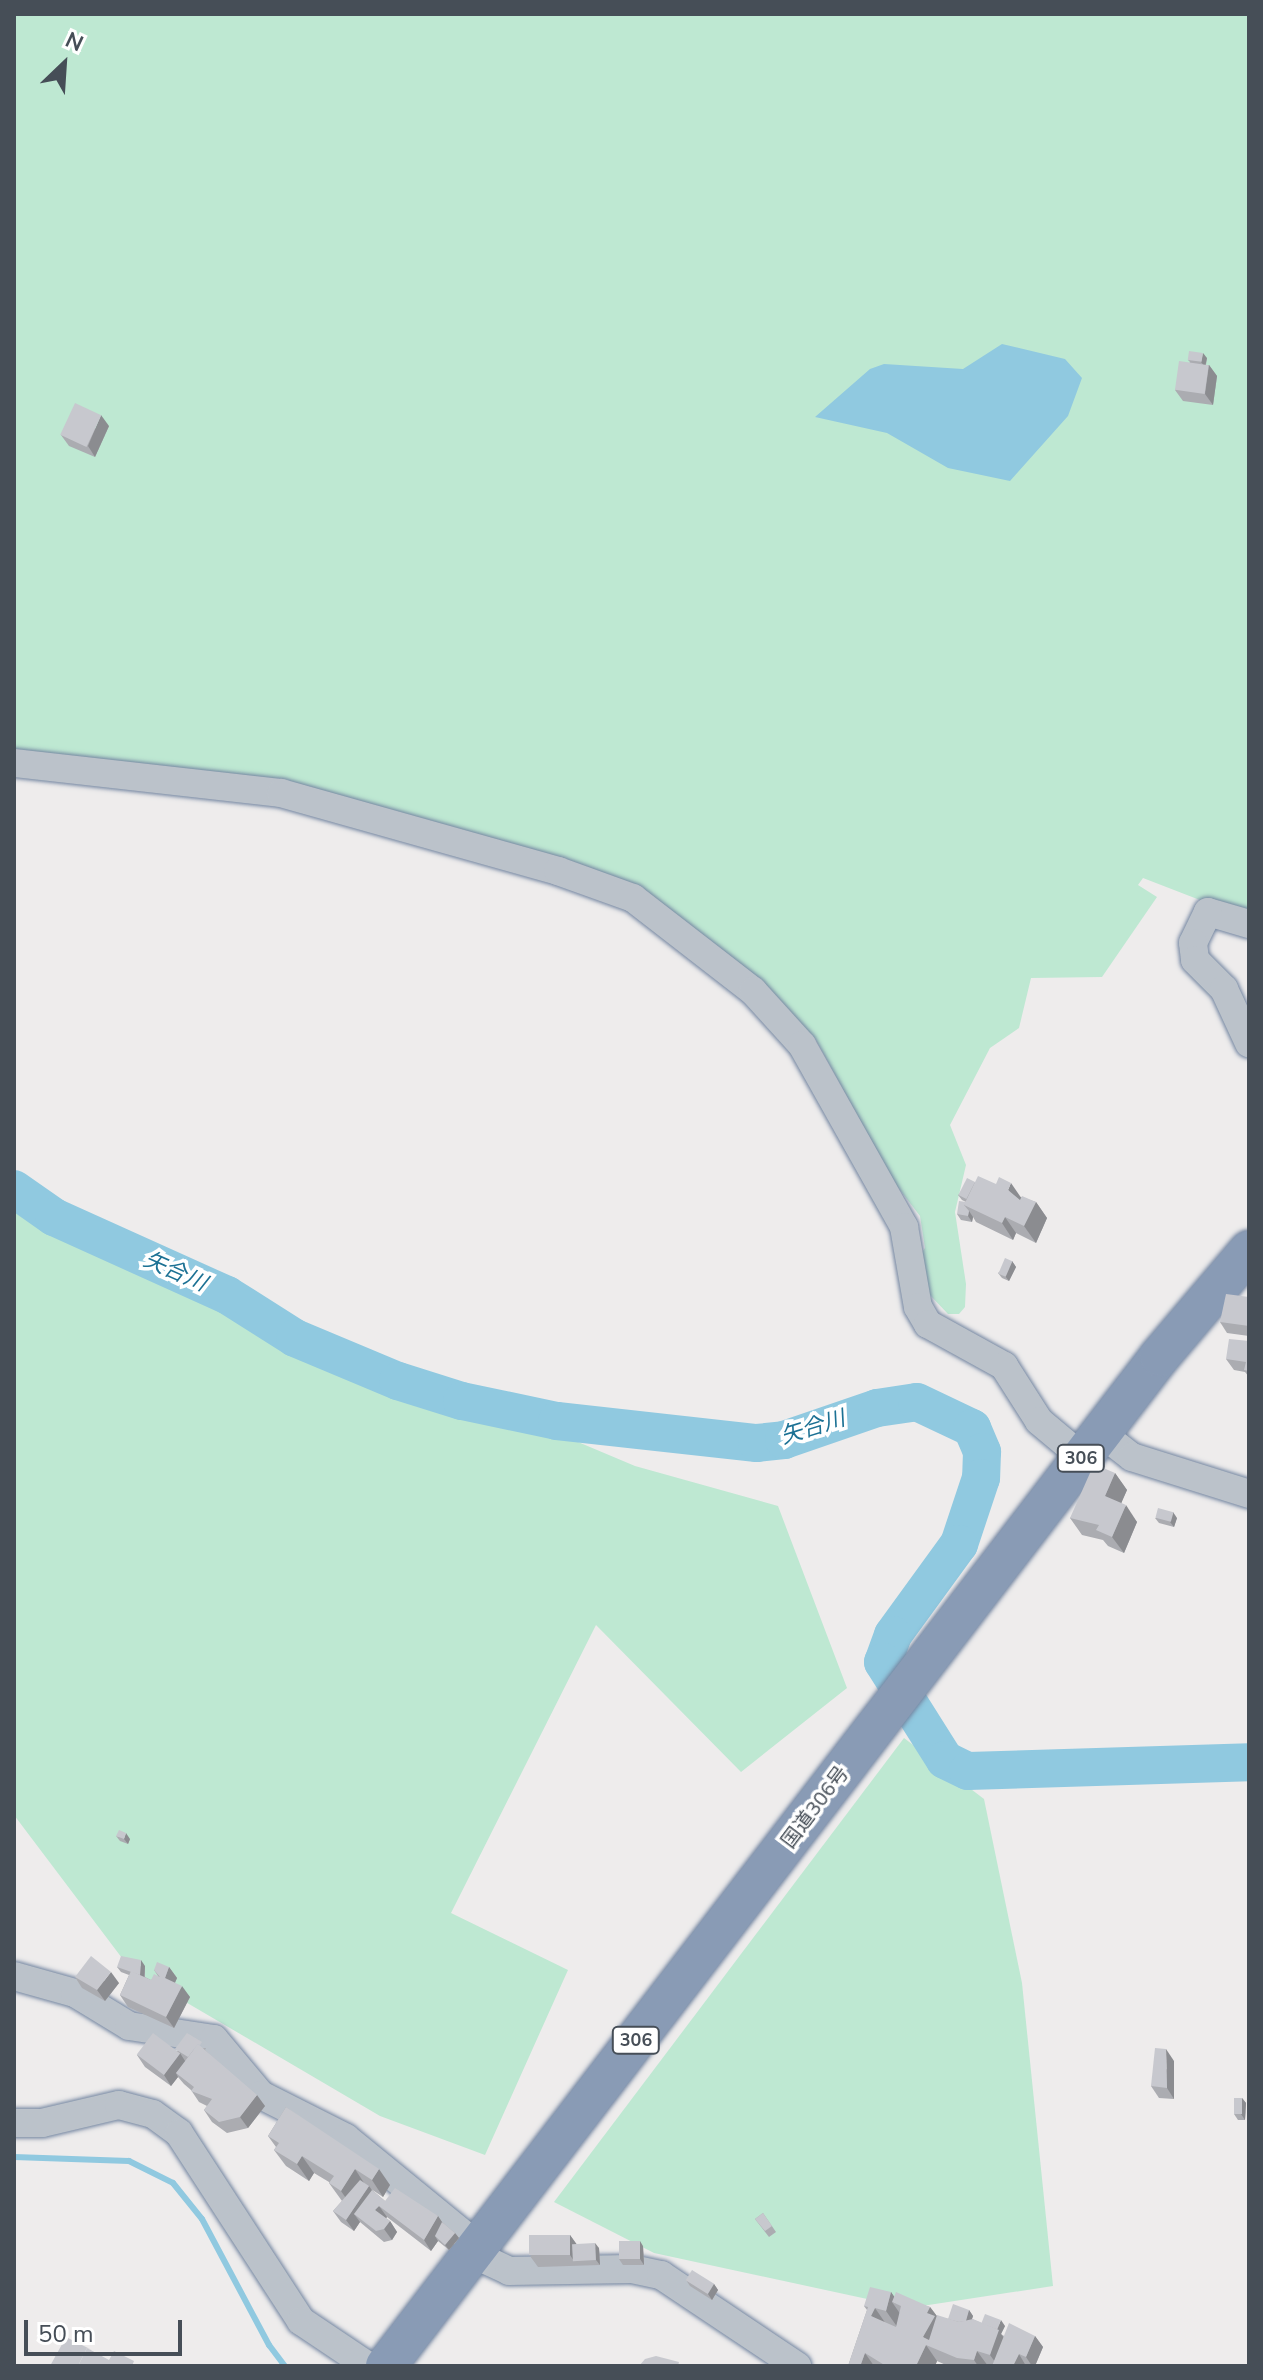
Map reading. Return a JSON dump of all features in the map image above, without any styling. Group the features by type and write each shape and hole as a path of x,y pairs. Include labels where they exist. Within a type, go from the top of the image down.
{"highway":[{"name":"国道306号","path":"386,2366 1092,1445 1249,1251"}],"street":[{"path":"14,763 281,793 558,871 633,898 753,991 802,1045 904,1227 918,1307 928,1324 1004,1366 1039,1421 1092,1445 1249,1494"},
{"path":"1249,924 1208,912 1193,943 1195,960 1224,989 1249,1043"},
{"path":"14,1976 75,1993 129,2026 214,2039 261,2095 346,2138 476,2250 509,2271 632,2269 661,2275 797,2366"},
{"path":"14,2123 42,2123 119,2105 153,2114 179,2133 301,2321 368,2366"}],"green space":[{"path":"14,14 1249,14 1249,919 1143,878 1138,885 1157,897 1102,977 1031,978 1019,1028 990,1048 950,1125 966,1165 955,1212 966,1284 965,1307 959,1314 948,1314 929,1294 918,1258 925,1248 920,1216 893,1181 816,1040 651,902 301,788 14,755"},
{"path":"14,1204 635,1466 778,1506 847,1688 741,1772 596,1625 451,1913 568,1970 485,2155 380,2116 131,1970 14,1815"},
{"path":"904,1738 984,1799 1022,1983 1053,2286 909,2308 654,2253 554,2202"}],"water":[{"path":"1002,344 1065,359 1082,378 1068,416 1010,481 948,468 887,433 815,417 870,369 884,364 963,369"}],"building":[{"path":"1189,351 1203,353 1202,362 1188,360"},
{"path":"1179,361 1209,365 1205,394 1175,390"},
{"path":"75,403 101,415 86,447 60,435"},
{"path":"978,1176 996,1184 999,1177 1011,1183 1008,1190 1020,1200 1022,1196 1036,1202 1024,1226 1005,1217 1002,1223 964,1205"},
{"path":"967,1178 975,1182 966,1199 958,1195"},
{"path":"959,1201 966,1202 964,1205 969,1211 968,1216 957,1214"},
{"path":"1005,1258 1012,1261 1006,1277 998,1274"},
{"path":"1226,1294 1249,1297 1249,1326 1220,1322"},
{"path":"1229,1339 1249,1341 1249,1371 1244,1370 1246,1362 1226,1359"},
{"path":"1094,1464 1115,1473 1105,1496 1126,1505 1112,1537 1096,1530 1099,1525 1070,1518"},
{"path":"1158,1508 1173,1512 1171,1522 1155,1518"},
{"path":"119,1830 126,1833 124,1839 116,1836"},
{"path":"91,1956 111,1972 97,1990 75,1977"},
{"path":"121,1956 141,1960 140,1975 117,1967"},
{"path":"157,1962 169,1967 165,1978 182,1986 166,2017 120,1995 131,1971 151,1980 154,1974 160,1977 154,1970"},
{"path":"153,2033 180,2053 164,2075 137,2055"},
{"path":"187,2033 202,2042 188,2057 175,2049"},
{"path":"198,2044 257,2095 240,2117 219,2122 204,2110 212,2099 191,2091 194,2087 176,2073"},
{"path":"1155,2048 1166,2049 1167,2088 1151,2086"},
{"path":"1234,2098 1242,2098 1242,2114 1234,2114"},
{"path":"286,2107 379,2169 372,2180 355,2169 341,2191 329,2183 334,2176 302,2156 297,2164 274,2150 279,2143 268,2136"},
{"path":"360,2180 369,2186 346,2220 333,2211"},
{"path":"395,2188 438,2216 424,2240 379,2206 375,2210 390,2221 384,2229 376,2231 354,2214 372,2190 385,2201"},
{"path":"763,2213 772,2226 765,2231 755,2219"},
{"path":"442,2222 455,2233 445,2245 435,2236"},
{"path":"529,2235 570,2235 570,2255 529,2255"},
{"path":"619,2241 640,2241 640,2259 619,2259"},
{"path":"595,2243 596,2260 573,2261 572,2244"},
{"path":"692,2270 714,2284 708,2294 686,2280"},
{"path":"870,2287 891,2292 886,2311 875,2308 871,2316 896,2327 901,2306 892,2302 896,2292 930,2307 927,2313 935,2316 923,2337 929,2340 937,2315 959,2322 973,2319 999,2330 990,2355 977,2351 974,2360 957,2358 926,2345 916,2366 886,2366 865,2353 861,2364 864,2366 848,2366 868,2307 864,2306"},
{"path":"953,2304 969,2310 966,2321 948,2319"},
{"path":"985,2314 1001,2320 997,2329 981,2323"},
{"path":"1009,2323 1035,2336 1026,2357 1019,2354 1013,2366 992,2366"},
{"path":"66,2337 92,2350 87,2348 78,2366 50,2366"},
{"path":"87,2348 109,2360 114,2351 134,2361 132,2366 78,2366"},
{"path":"656,2356 679,2362 678,2366 639,2366 645,2359"}],"waterway":[{"name":"矢合川","path":"14,1189 54,1217 227,1295 295,1338 398,1381 462,1401 557,1421 757,1443 784,1440 877,1408 917,1402 972,1428 982,1452 981,1478 959,1544 893,1635 883,1662 945,1760 968,1771 1249,1762"},
{"path":"14,2157 129,2161 173,2183 202,2219 269,2345 285,2366"}]}
